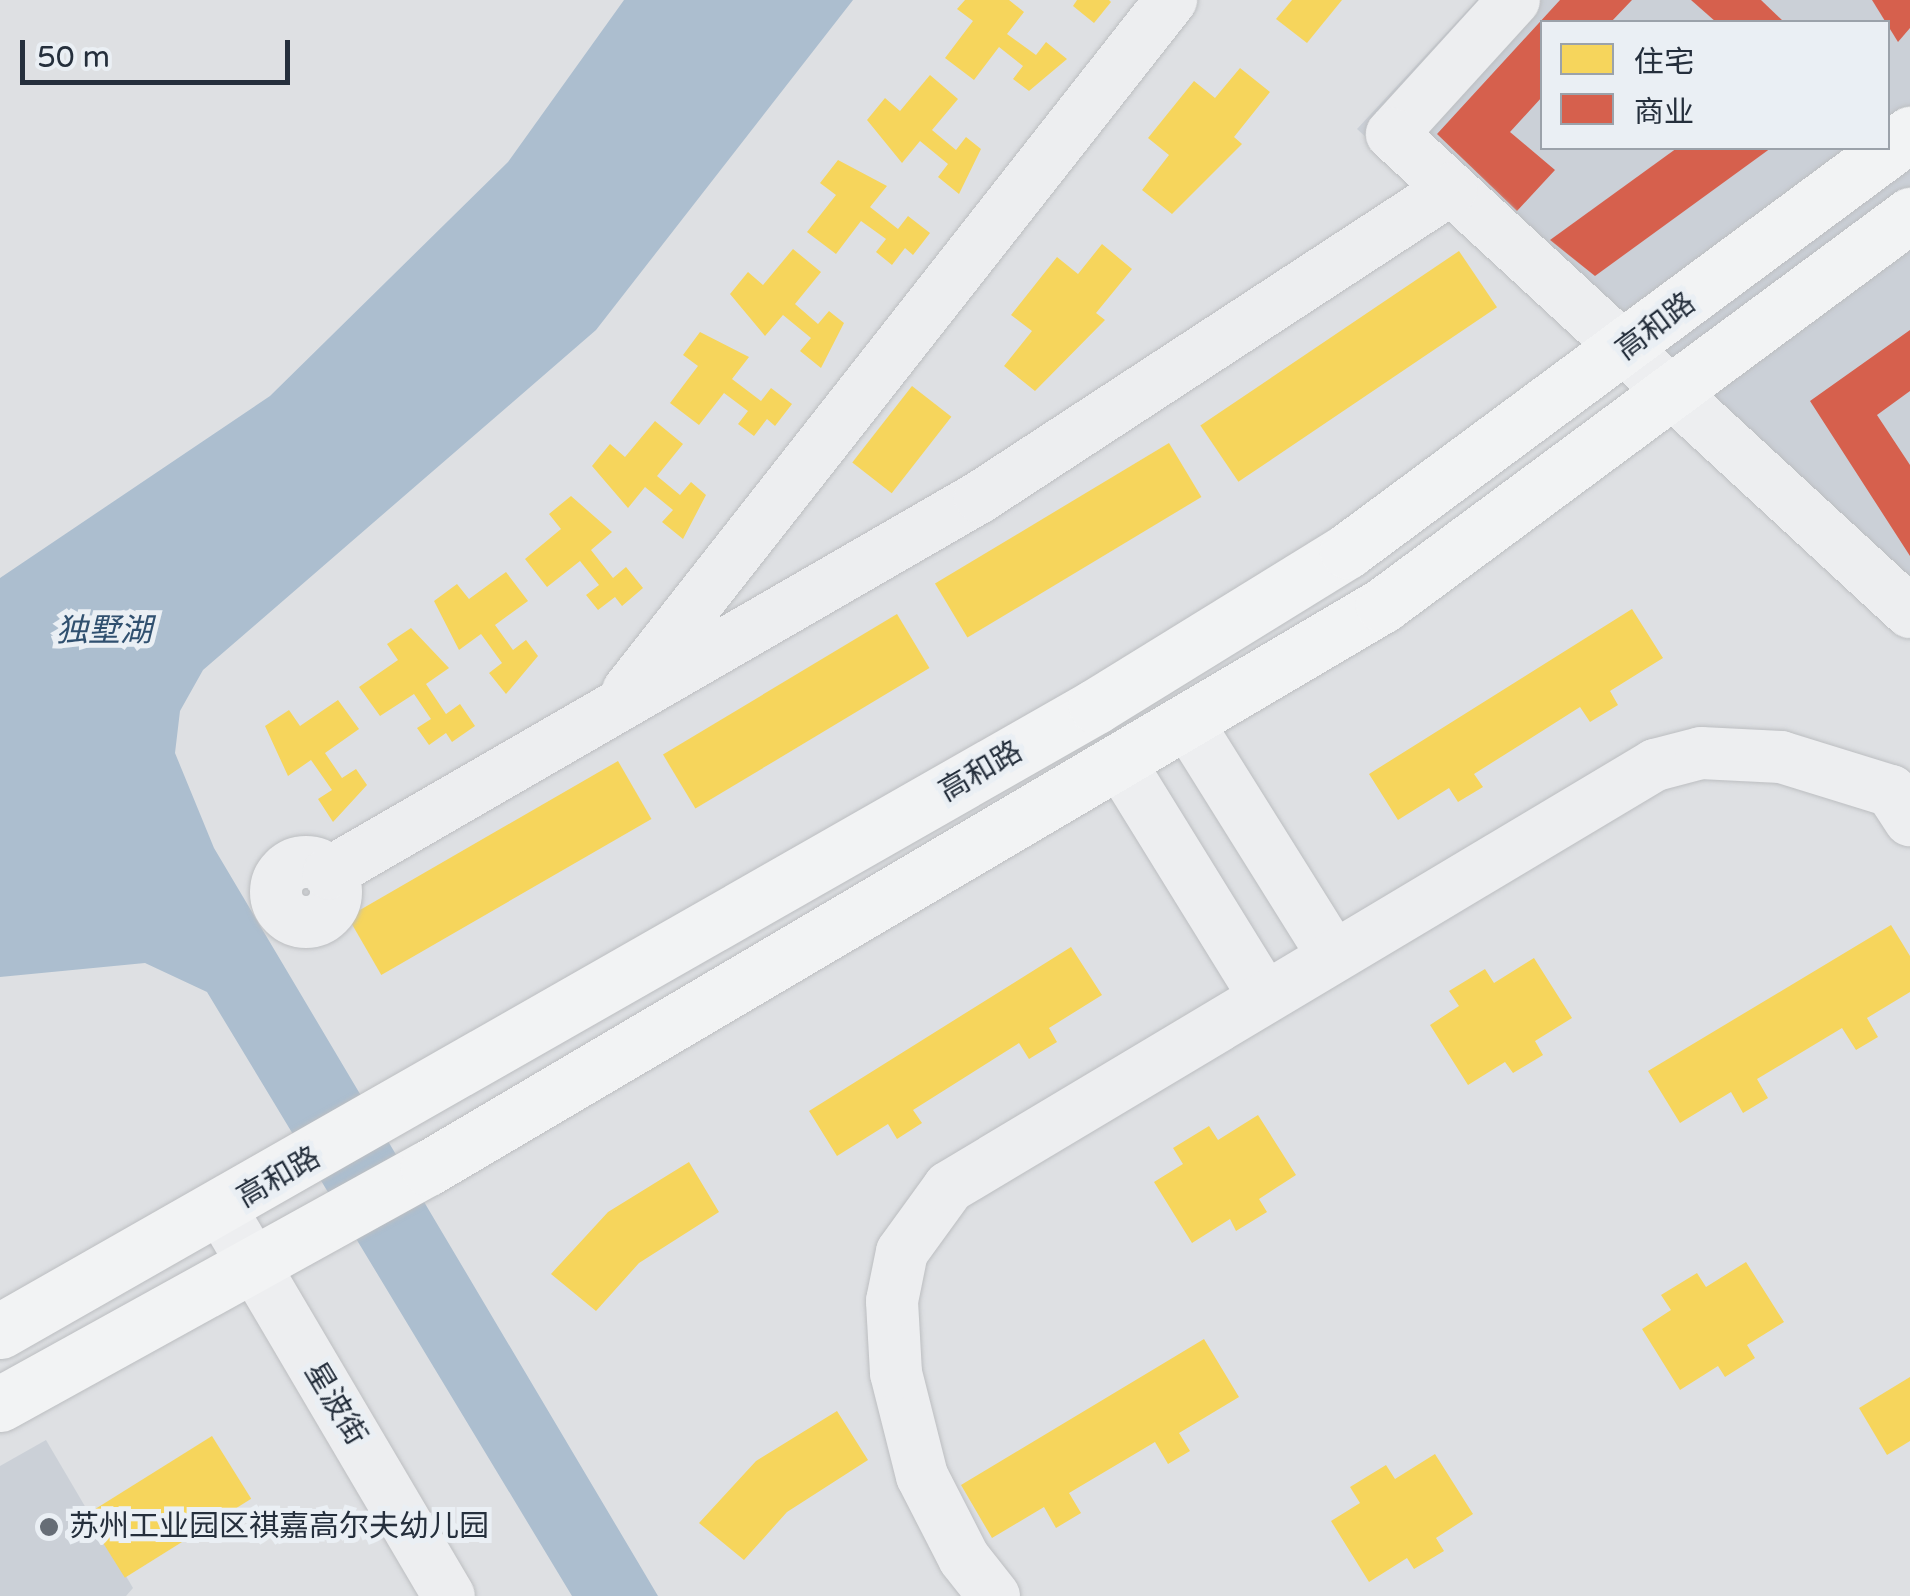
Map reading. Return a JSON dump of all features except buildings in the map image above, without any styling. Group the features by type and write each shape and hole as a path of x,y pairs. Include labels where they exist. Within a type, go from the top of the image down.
{"main road":[{"name":"高和路","path":"1890,149 1910,134"},
{"name":"高和路","path":"0,1331 222,1210 1130,685 1347,551 1626,350 1889,150"},
{"path":"0,1404 428,1168 1122,766 1382,605 1674,395 1910,215"}],"street":[{"path":"612,711 1171,0"},
{"path":"1514,0 1392,134 1910,612"},
{"path":"330,873 980,497 1451,188"},
{"path":"1189,725 1331,952"},
{"path":"994,1596 950,1535 907,1430 892,1321 902,1252 931,1205 992,1154 1618,781 1678,758 1782,757 1904,793"},
{"path":"1122,766 1262,993"},
{"name":"星波街","path":"222,1210 450,1596"}],"shaded area":[{"path":"1477,0 1910,0 1910,639 1357,129"},
{"name":"苏州工业园区祺嘉高尔夫幼儿园","path":"46,1440 133,1588 126,1596 0,1596 0,1466"}],"water":[{"name":"独墅湖","path":"624,0 853,0 596,330 203,670 180,711 175,753 214,848 658,1596 572,1596 207,992 145,963 0,977 0,578 270,396 508,162"}],"place":[{"name":"苏州工业园区祺嘉高尔夫幼儿园","path":"49,1527"}]}
